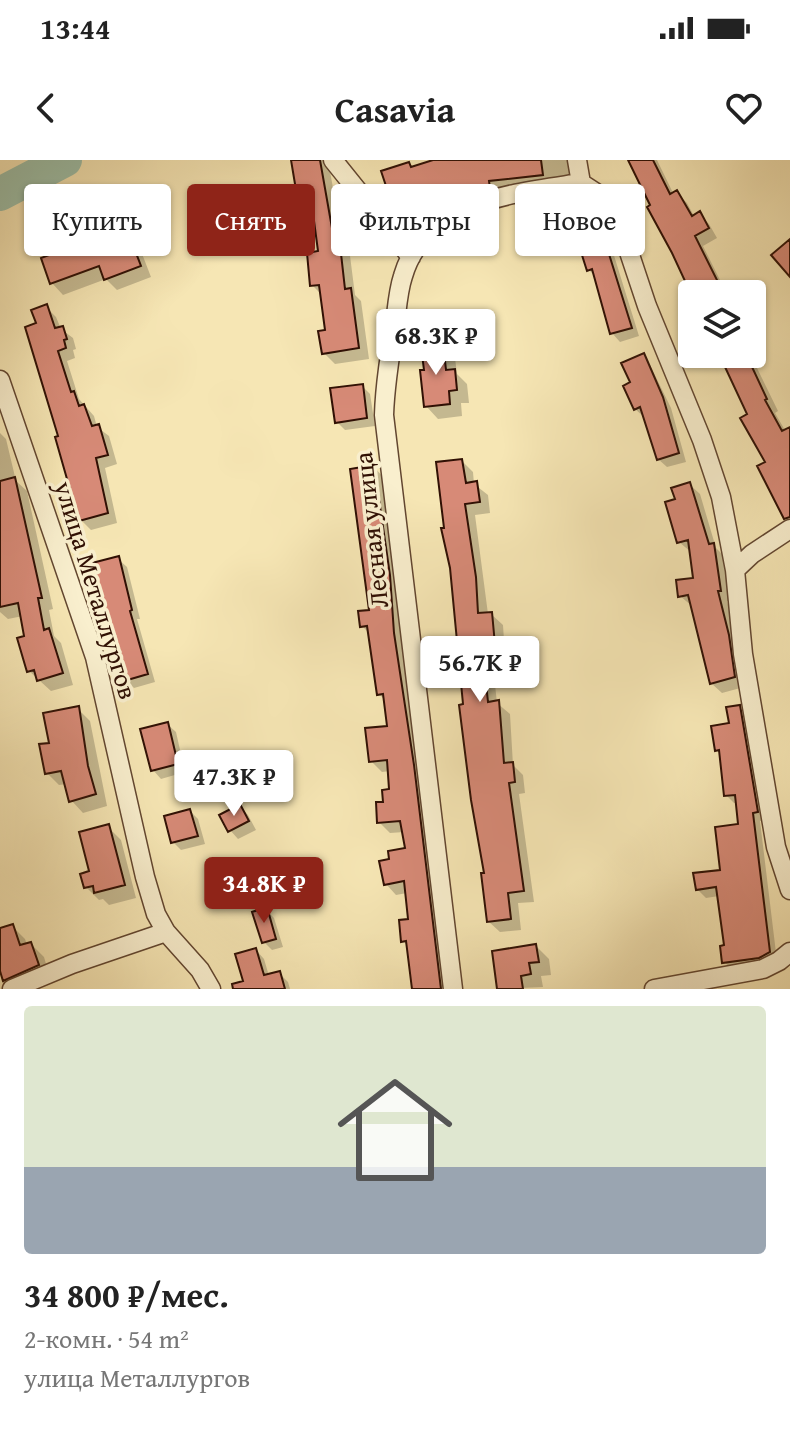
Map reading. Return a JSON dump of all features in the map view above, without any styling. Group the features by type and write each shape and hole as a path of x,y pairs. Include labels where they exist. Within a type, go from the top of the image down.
{"street":[{"path":"333,160 411,257"},
{"path":"577,160 581,183 601,196 622,231 647,306 714,473 735,570 745,668 776,847 790,890"},
{"name":"Лесная улица","path":"453,989 384,415 398,298 411,257 432,229 468,208 514,194 581,183"},
{"name":"улица Металлургов","path":"0,380 95,657 156,914 166,932 200,970 211,989"},
{"path":"735,570 752,554 790,529"},
{"path":"12,989 72,964 166,932"},
{"path":"654,989 763,969 790,952"}],"building":[{"path":"291,160 320,160 331,222 331,256 341,256 345,289 351,288 359,348 322,354 318,331 325,330 319,285 310,286 307,256 315,256 318,251 315,184 295,184"},
{"path":"433,160 541,160 543,175 489,181 489,184 385,184 381,171 409,162 411,167"},
{"path":"628,160 653,160 670,194 677,190 692,216 700,211 709,228 695,236 717,280 685,280 647,207 650,205 645,195 645,184 640,184"},
{"path":"790,239 790,277 771,255"},
{"path":"137,256 141,266 104,280 99,266 50,284 41,258"},
{"path":"582,256 610,256 632,328 610,334 592,269 587,271"},
{"path":"47,304 55,328 63,326 67,339 64,340 66,348 58,351 71,392 74,391 79,406 84,404 92,426 99,424 108,455 96,458 108,513 79,521 55,437 58,436 25,327 36,323 31,310"},
{"path":"443,343 446,370 455,369 457,390 449,391 450,404 424,407 421,346"},
{"path":"644,353 663,397 679,453 657,460 640,407 634,410 623,386 630,382 621,363"},
{"path":"725,368 753,368 782,431 790,427 790,517 784,519 757,466 765,462 740,418 747,414"},
{"path":"363,384 367,418 335,423 330,388"},
{"path":"462,459 466,483 477,481 480,502 465,504 478,613 492,612 495,645 482,646 488,702 499,700 504,763 513,762 515,782 509,783 524,891 508,893 511,919 487,922 481,873 484,873 459,705 463,704 436,462"},
{"path":"374,465 441,989 412,989 406,941 401,942 399,920 408,919 404,881 384,885 379,861 389,859 388,851 405,848 400,821 377,823 376,802 383,802 382,790 389,789 387,760 369,762 365,728 387,726 383,694 377,695 367,626 360,627 358,611 369,610 350,469"},
{"path":"15,477 42,598 38,598 44,630 49,628 63,673 37,681 34,670 27,672 17,638 24,636 18,603 0,607 0,481"},
{"path":"690,482 709,544 714,543 721,591 718,591 735,677 710,684 688,595 678,597 676,580 693,578 688,540 677,543 665,502 675,499 671,488"},
{"path":"119,556 130,611 148,674 124,681 92,563"},
{"path":"740,705 758,812 753,813 770,952 759,958 722,963 720,946 724,945 716,887 696,890 693,873 720,870 715,827 738,824 735,795 724,796 719,750 715,751 711,726 729,723 726,707"},
{"path":"79,706 88,766 96,794 69,802 61,771 45,774 39,744 49,743 43,713"},
{"path":"168,722 178,764 151,771 140,729"},
{"path":"240,804 249,821 228,832 219,815"},
{"path":"190,809 198,836 171,843 164,816"},
{"path":"109,824 125,885 94,893 93,886 84,888 80,874 89,871 79,832"},
{"path":"267,907 276,939 262,943 252,912"},
{"path":"13,924 20,945 31,942 39,965 3,981 0,971 0,928"},
{"path":"536,944 539,962 529,963 531,974 521,976 523,989 497,989 492,951"},
{"path":"256,948 264,975 280,971 285,989 233,989 232,984 243,981 235,954"}],"waterway":[{"path":"0,194 65,160"}]}
